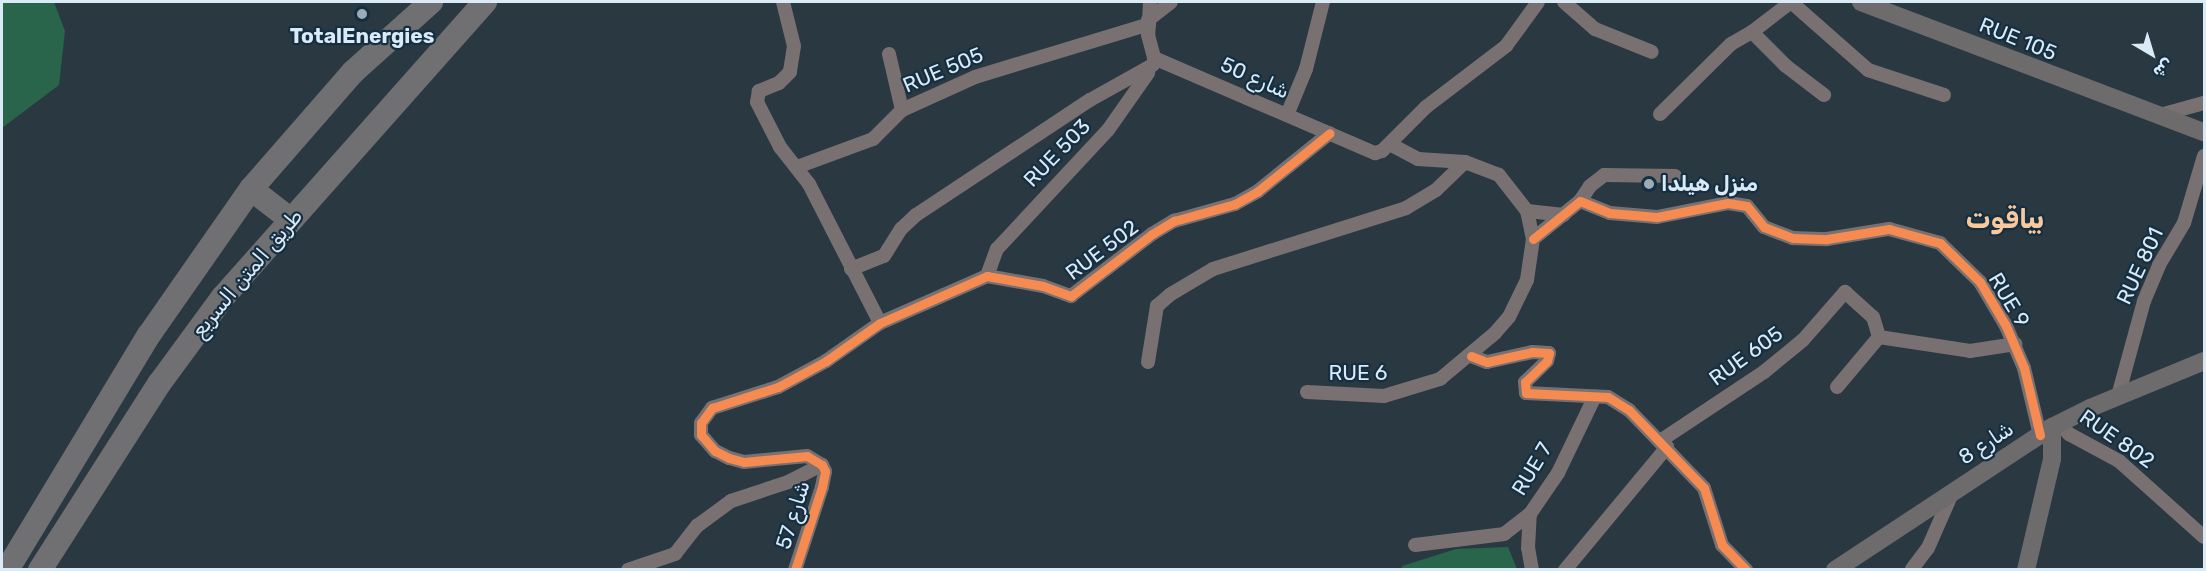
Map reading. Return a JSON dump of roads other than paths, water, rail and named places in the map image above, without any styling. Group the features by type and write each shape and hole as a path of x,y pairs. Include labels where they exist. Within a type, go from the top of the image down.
{"highway":[{"name":"طريق المتن السريع","path":"7,570 149,335 251,189 353,72 431,2"},
{"name":"طريق المتن السريع","path":"40,570 159,384 223,297 485,2"},
{"path":"251,189 290,219"}],"street":[{"path":"783,2 794,46 790,72 779,83 759,91 757,102 780,147 797,167 880,323 987,276"},
{"path":"851,269 884,256 901,229 916,215 1090,100 1154,61 1149,22 1150,2"},
{"path":"1149,22 1171,2"},
{"path":"1287,115 1306,69 1323,2"},
{"path":"1538,2 1511,41 1426,107 1390,144 1418,159 1466,162 1499,175 1527,211 1564,215"},
{"path":"1564,2 1595,29 1652,52"},
{"path":"1660,114 1692,86 1724,50 1791,2 1868,70 1944,95"},
{"name":"RUE 105","path":"1861,2 2160,115"},
{"name":"RUE 505","path":"797,167 873,139 902,110 975,77 1149,22"},
{"path":"1752,32 1786,66 1824,95"},
{"path":"889,54 902,110"},
{"name":"شارع 50","path":"1154,61 1330,133 1368,152 1382,151 1390,144"},
{"name":"RUE 503","path":"987,276 997,249 1108,130 1154,61"},
{"path":"2160,115 2205,103"},
{"path":"2160,115 2205,132"},
{"name":"RUE 502","path":"987,276 1043,286 1071,296 1152,234 1174,221 1235,204 1258,191 1330,133"},
{"name":"RUE 801","path":"2118,396 2144,301 2159,265 2184,223 2205,156"},
{"path":"1148,362 1157,306 1186,284 1213,269 1390,215 1436,190 1466,162"},
{"path":"1533,239 1580,201 1590,186 1604,176 1675,176"},
{"name":"RUE 9","path":"1580,201 1610,213 1657,217 1728,203 1747,206 1764,227 1793,238 1827,239 1889,229 1940,243 1980,282 2015,345 2050,429"},
{"name":"RUE 6","path":"1307,392 1365,397 1403,393 1440,379 1471,356 1502,325 1519,299 1529,270 1533,239 1527,211"},
{"name":"RUE 605","path":"1565,570 1664,444 1764,372 1810,333 1845,292 1874,317 1879,337"},
{"name":"شارع 57","path":"795,570 822,487 825,471 822,465 807,456 744,462 715,451 702,435 701,423 720,403 778,387 799,377 880,323"},
{"path":"1837,387 1879,337 1970,351 2015,345"},
{"path":"1471,356 1487,362 1532,352 1549,353 1547,361 1526,382 1526,393 1608,397 1629,410 1704,488 1722,545 1746,570"},
{"name":"شارع 8","path":"1835,570 2050,429 2118,396 2205,361"},
{"name":"RUE 7","path":"1532,570 1528,548 1530,514 1558,473 1595,396"},
{"path":"2026,570 2052,459 2050,429"},
{"name":"RUE 802","path":"2050,429 2069,434 2119,461 2205,537"},
{"path":"628,570 675,554 697,526 731,501 788,482 822,465"},
{"path":"1912,569 1928,549 1953,491"},
{"path":"1415,545 1504,534 1530,514"},
{"path":"1504,534 1528,548"}],"place":[{"name":"TotalEnergies","path":"362,14"},
{"name":"منزل هيلدا","path":"1649,184"}],"district":[{"name":"بياقوت","path":"2005,220"}]}
